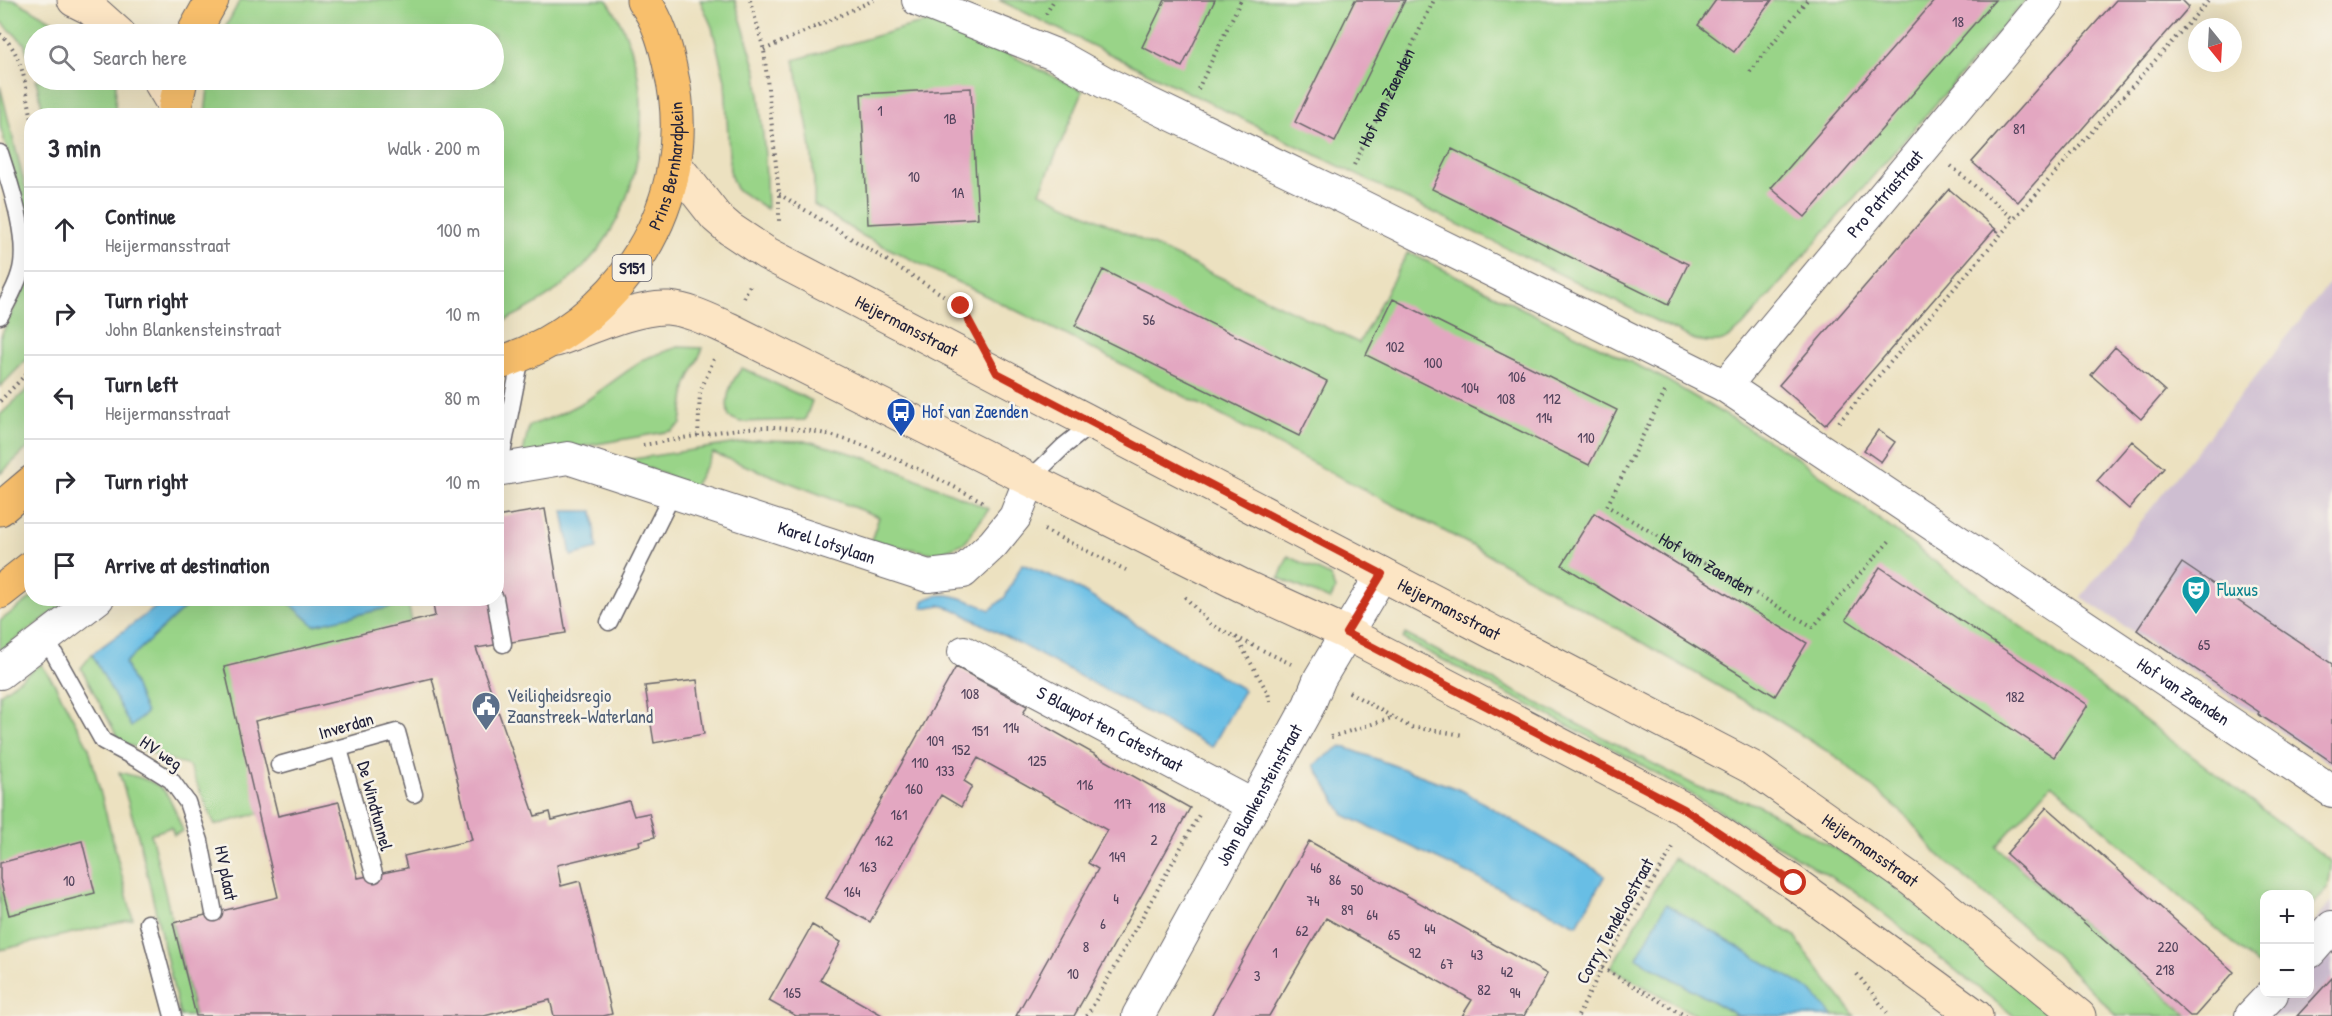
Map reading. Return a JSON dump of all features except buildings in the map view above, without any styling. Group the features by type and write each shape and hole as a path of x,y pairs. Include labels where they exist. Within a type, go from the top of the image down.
{"main road":[{"path":"74,0 90,8 108,24"},
{"path":"200,24 213,0"},
{"name":"Prins Bernhardplein","path":"509,360 551,342 595,311 630,271 657,225 676,166 678,131 675,89 666,47 646,3"},
{"name":"Heijermansstraat","path":"676,166 716,217 766,253 1755,769 1912,880 2079,1016"},
{"path":"551,342 652,309 665,308 697,314 1241,585 1346,633 1684,809 1794,883 1976,1016"},
{"path":"0,509 24,489"},
{"path":"0,592 24,573"}],"street":[{"name":"Hof van Zaenden","path":"918,0 1056,55 1104,82 1339,195 1725,386 2332,791"},
{"name":"Pro Patriastraat","path":"1725,386 2047,0"},
{"name":"Karel Lotsylaan","path":"504,472 568,458 928,576 963,572 993,544 1015,517 1030,479"},
{"name":"John Blankensteinstraat","path":"1138,1016 1309,705 1320,678 1382,574"},
{"path":"0,673 88,606"},
{"name":"S Blaupot ten Catestraat","path":"964,652 1254,806"},
{"path":"2314,947 2332,927"},
{"path":"2251,1016 2267,998"}],"lane":[{"path":"0,153 14,195 22,243 21,272 0,316"},
{"path":"504,411 509,360"},
{"name":"Karel Lotsylaan","path":"1030,479 1064,446 1093,423"},
{"path":"609,622 673,493"},
{"path":"496,606 503,644"},
{"name":"HV weg","path":"46,639 103,741 171,780 187,802 200,840"},
{"name":"Inverdan","path":"279,765 397,732 414,794"},
{"name":"De Windtunnel","path":"339,749 374,874"},
{"name":"HV plaat","path":"200,840 214,913"},
{"path":"148,922 173,1016"}],"path":[{"path":"765,50 874,0"},
{"path":"1183,119 1241,0"},
{"name":"Hof van Zaenden","path":"1339,195 1434,0"},
{"path":"1750,72 1807,0"},
{"path":"1817,447 2014,219 2209,0"},
{"path":"0,34 13,46 20,61 24,80"},
{"path":"26,90 30,108"},
{"path":"1926,145 2014,219"},
{"path":"779,194 961,306 971,325"},
{"name":"Hof van Zaenden","path":"1679,364 1606,506 1813,627 1914,512"},
{"path":"0,401 24,376"},
{"path":"633,447 766,428 819,432 883,453 1131,572"},
{"path":"1184,597 1211,625 1369,702 1410,727 1472,736"},
{"path":"1087,1016 1215,786"},
{"name":"Corry Tendeloostraat","path":"1578,1016 1602,968 1677,840"},
{"path":"1850,966 1890,1016"},
{"path":"1602,968 1686,1016"}],"shaded area":[{"path":"2332,280 2332,765 2081,597"},
{"path":"2332,901 2332,1016 2234,1016 2260,985 2260,998 2314,998 2314,922"}],"green space":[{"path":"0,0 15,0 58,24 24,24 24,43 0,21"},
{"path":"240,0 607,0 624,30 635,63 641,99 641,135 635,171 624,205 608,236 587,263 556,291 504,321 504,108 206,108 208,90 504,90 504,24 227,24"},
{"path":"700,0 735,0 757,73 765,156 767,209 736,189 730,174 725,80 712,27"},
{"path":"999,0 2026,0 1743,326 1722,341 1711,342 1695,340"},
{"path":"940,20 1083,91 1040,192 1359,343 1408,252 1663,378 1798,458 2332,862 2328,888 2314,904 2314,890 2260,890 2260,962 2258,965 2052,784 1996,847 2188,1016 2117,1016 2052,951 1935,852 1906,816 1838,758 1776,719 1471,545 1064,334 861,235 814,205 811,150 794,60 910,26"},
{"path":"0,86 24,182 24,210 0,126"},
{"path":"38,90 116,90 115,108 42,108"},
{"path":"24,287 24,362 0,387 0,338"},
{"path":"678,347 703,348 686,386 681,424 671,431 522,457 529,426 558,415 587,400 644,359"},
{"path":"742,368 812,401 805,420 740,422 729,417 727,403 729,391"},
{"path":"24,393 24,452 0,474 0,415"},
{"path":"757,440 808,441 864,457 989,509 964,543 937,554 871,541 879,517 713,453 694,486 627,460"},
{"path":"1288,556 1330,576 1335,590 1330,600 1279,578"},
{"path":"24,603 24,606 61,606 0,651 0,621"},
{"path":"186,606 293,606 314,625 395,606 409,606 419,656 434,675 251,718 272,810 215,825 189,766 120,742 81,668 92,654 131,726 145,713 125,663"},
{"path":"1405,634 1700,788 1758,805 1876,872 2054,1016 2014,1016 1856,892 1630,758 1403,639"},
{"path":"41,664 54,683 89,748 133,919 0,950 0,694"},
{"path":"119,772 147,780 163,789 173,805 183,831 174,835 171,827 151,834 195,1016 180,1016 139,839"},
{"path":"1673,858 1795,936 1855,1016 1833,1016 1810,990 1637,958 1738,1016 1697,1016 1611,968"}],"water":[{"path":"563,511 593,511 597,549 571,556"},
{"path":"1022,564 1072,585 1244,690 1212,747 956,610 940,605 922,608 923,601 931,597 949,595 990,610 1005,597"},
{"path":"157,606 186,606 125,663 146,713 131,727 92,654"},
{"path":"293,606 395,606 314,625"},
{"path":"1341,746 1463,791 1605,875 1577,925 1344,815 1314,765"},
{"path":"1666,904 1810,990 1833,1016 1738,1016 1637,958"}],"place":[{"name":"Hof van Zaenden","path":"901,438"},
{"name":"Fluxus","path":"2196,616"},
{"name":"Veiligheidsregio Zaanstreek-Waterland","path":"486,732"}],"route":[{"path":"961,306 997,373 1382,574 1346,633 1684,809 1794,883"}]}
